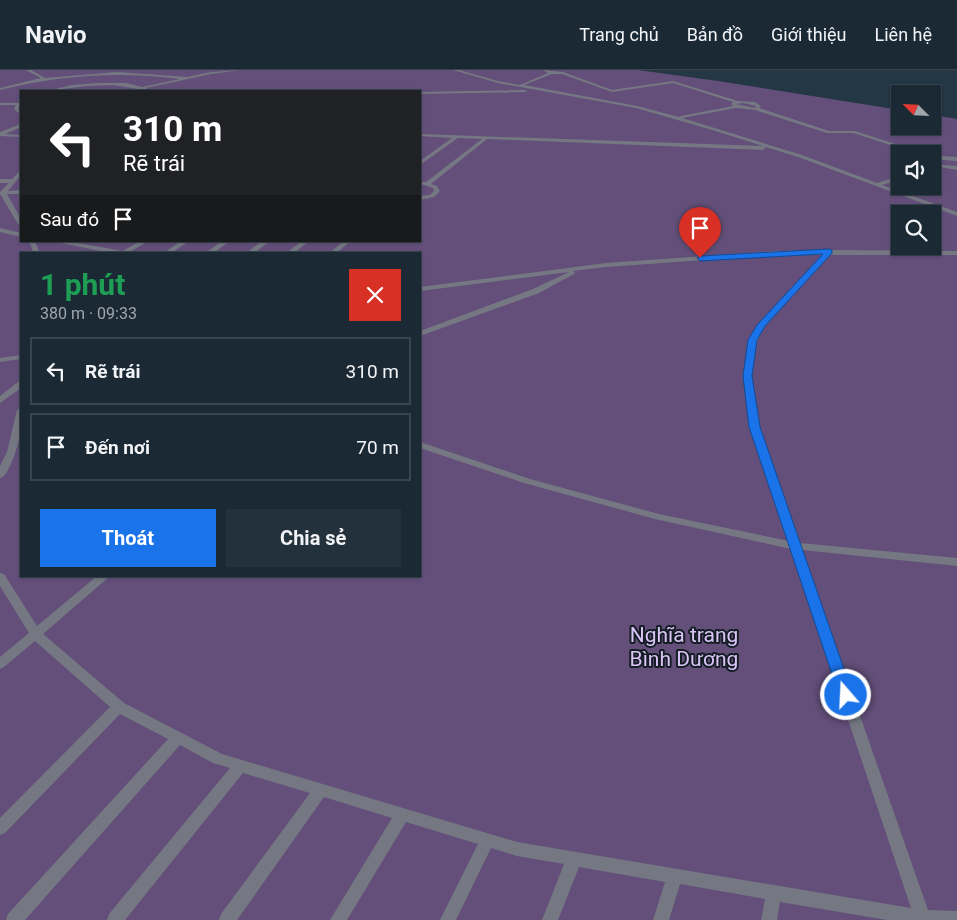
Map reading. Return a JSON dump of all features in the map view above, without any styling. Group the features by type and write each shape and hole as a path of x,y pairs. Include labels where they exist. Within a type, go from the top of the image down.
{"lane":[{"path":"28,70 45,79"},
{"path":"142,88 186,78 239,70"},
{"path":"455,70 476,77 613,102 678,118 776,148 957,214"},
{"path":"544,70 551,73"},
{"path":"521,86 551,73 564,71 609,91 673,82 737,105 756,108 829,132 853,132 895,145"},
{"path":"106,84 116,72"},
{"path":"0,90 45,79 116,72 155,73 186,78"},
{"path":"57,90 106,84 147,90"},
{"path":"421,93 548,90"},
{"path":"0,104 20,103"},
{"path":"20,103 16,109 20,113"},
{"path":"678,118 737,105"},
{"path":"0,134 20,126"},
{"path":"0,134 20,136"},
{"path":"421,135 776,148"},
{"path":"421,140 430,135"},
{"path":"421,162 458,136"},
{"path":"423,183 487,137"},
{"path":"941,158 957,159"},
{"path":"942,166 957,168"},
{"path":"2,196 20,173"},
{"path":"878,184 891,180"},
{"path":"0,181 13,181"},
{"path":"421,198 432,196 437,191 435,187 423,183"},
{"path":"2,196 20,192"},
{"path":"2,196 20,221"},
{"path":"14,212 20,211"},
{"path":"0,230 20,235"},
{"path":"60,242 120,252"},
{"path":"128,252 143,242"},
{"path":"168,252 184,242"},
{"path":"210,252 225,242"},
{"path":"251,252 266,242"},
{"path":"291,252 305,242"},
{"path":"334,252 347,242"},
{"path":"421,288 606,265 686,259 829,252 957,253"},
{"path":"829,252 761,325 753,340 747,376 754,427 923,919"},
{"path":"421,334 536,291 579,269"},
{"path":"0,360 20,357"},
{"path":"0,400 20,385"},
{"path":"0,475 12,452 20,415"},
{"path":"421,445 527,481 659,517 795,546 957,562"},
{"path":"0,462 12,452"},
{"path":"0,577 36,635 119,707 218,759 517,850 774,893 876,915 923,919 957,919"},
{"path":"0,664 104,577"},
{"path":"0,828 119,707"},
{"path":"14,920 178,738"},
{"path":"115,920 240,766"},
{"path":"227,920 321,790"},
{"path":"338,920 402,815"},
{"path":"448,920 487,840"},
{"path":"550,920 574,859"},
{"path":"661,920 676,876"},
{"path":"768,920 774,893"}],"green space":[{"name":"Nghĩa trang Bình Dương","path":"0,70 638,70 891,109 891,135 941,135 941,116 957,119 957,920 0,920"}],"route":[{"path":"700,258 829,252 761,325 753,340 747,376 754,427 846,695"}]}
